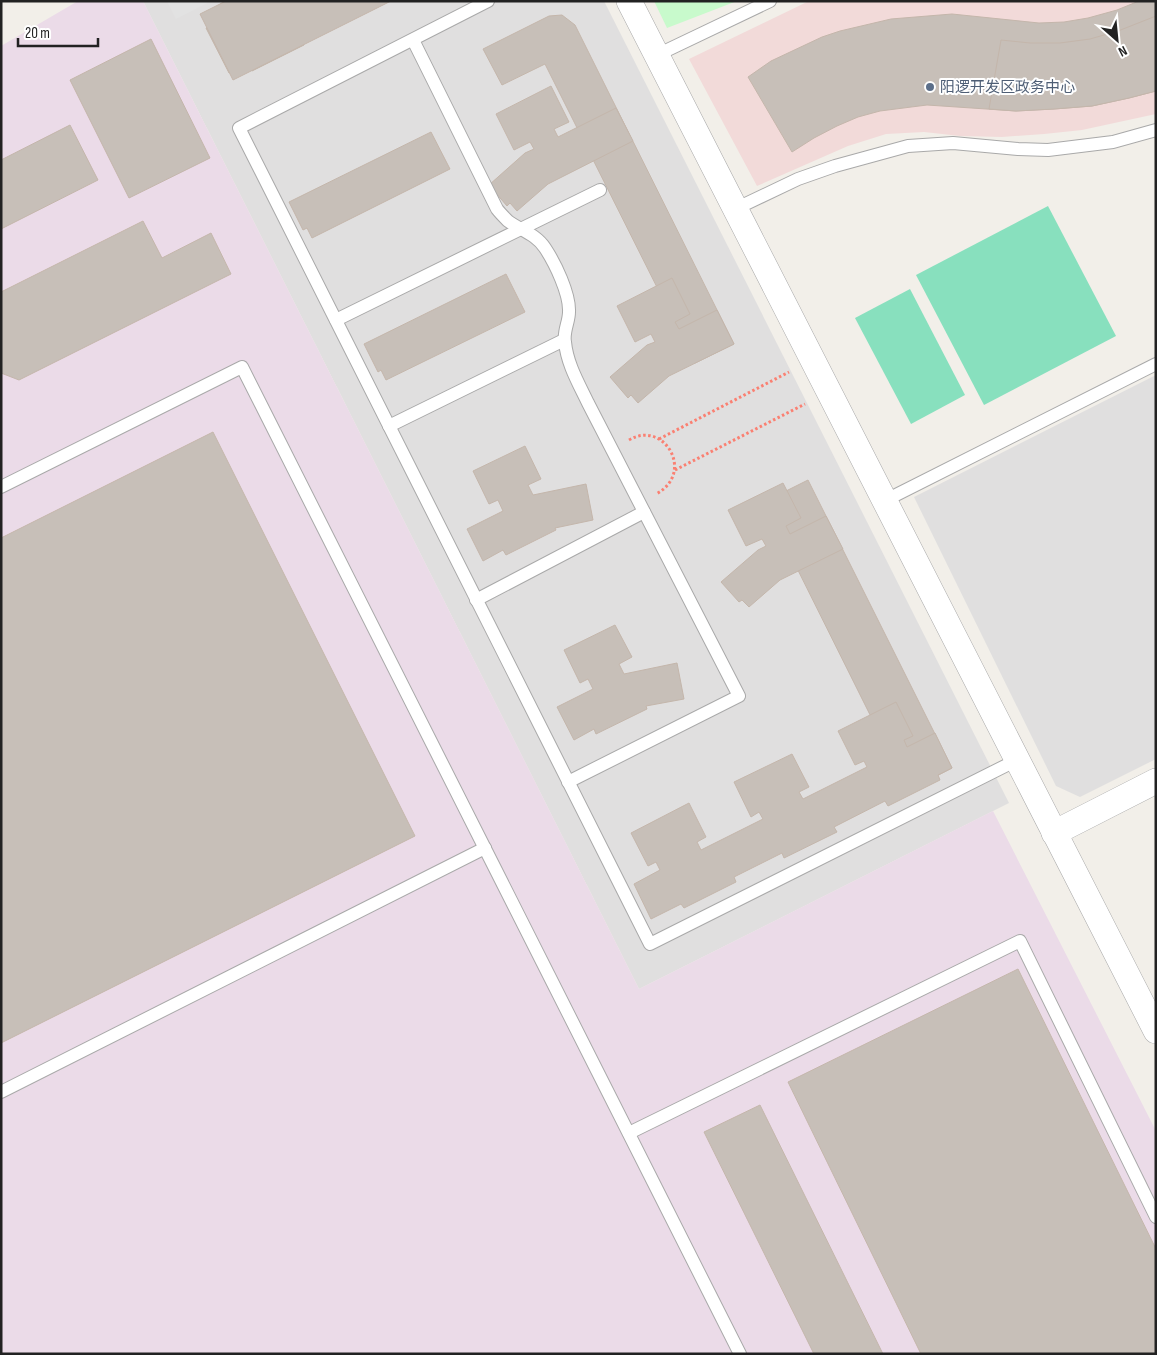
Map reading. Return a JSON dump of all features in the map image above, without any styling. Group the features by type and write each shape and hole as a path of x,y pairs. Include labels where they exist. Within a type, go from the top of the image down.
{"street":[{"path":"629,1 1156,1031"},
{"path":"1054,834 1156,781"}],"lane":[{"path":"488,1 239,128 650,944 1017,760"},
{"path":"657,55 770,1"},
{"path":"413,40 497,210 508,221 535,237 545,248 563,284 569,304 564,340 567,357 588,404 739,696 568,782"},
{"path":"736,209 798,179 835,166 908,146 953,143 1048,150 1113,142 1156,130"},
{"path":"336,320 600,190"},
{"path":"389,426 564,340"},
{"path":"884,501 1156,364"},
{"path":"1,487 242,367 740,1354"},
{"path":"476,600 644,512"},
{"path":"1,1092 485,848"},
{"path":"629,1133 1020,941 1156,1217"}],"path":[{"path":"659,439 812,360"},
{"path":"674,470 828,392"},
{"path":"616,458 619,451 630,439 638,436 659,439 670,448 674,456 674,470 670,484 654,495 645,497 636,495"}],"shaded area":[{"path":"78,1 143,1 639,989 993,811 1156,1131 1156,1354 1,1354 1,46"},
{"path":"143,1 604,1 1009,803 639,989"},
{"path":"167,1 211,1 176,19"},
{"name":"阳逻开发区政务中心","path":"809,1 1156,1 1156,114 1082,130 1044,134 1002,137 960,136 924,132 886,134 848,146 757,186 689,59"},
{"path":"1156,375 1156,759 1080,797 1056,786 914,497"}],"green space":[{"path":"654,1 737,1 667,28"},
{"path":"1048,206 1116,336 984,405 916,275"},
{"path":"910,289 965,395 911,424 855,318"}],"building":[{"path":"226,1 307,1 321,28 301,37 304,45 252,71 248,64 229,73 206,28 227,17 220,4"},
{"path":"226,1 391,1 233,80 200,14"},
{"path":"1139,1 1156,1 1156,91 1092,106 1016,111 927,105 880,111 858,117 837,126 792,152 748,77 771,61 822,37 891,19 952,14 1039,23 1064,22 1117,10"},
{"path":"562,15 575,25 734,344 695,363 545,64 502,85 483,49 549,16"},
{"path":"1156,16 1156,91 1092,106 1016,111 989,109 1001,40 1030,43 1060,43 1090,39 1118,31"},
{"path":"151,39 210,158 129,198 70,80"},
{"path":"551,86 569,122 554,129 558,137 616,108 633,141 548,184 517,211 510,203 507,206 489,185 525,153 534,149 530,142 514,150 496,114"},
{"path":"70,125 98,180 1,229 1,160"},
{"path":"431,132 450,169 312,238 307,228 303,230 289,202"},
{"path":"143,221 162,258 211,233 231,274 19,380 1,373 1,292"},
{"path":"506,274 525,312 386,380 381,370 378,372 364,344"},
{"path":"672,278 690,314 675,322 679,329 717,310 734,344 669,376 638,403 631,395 628,398 610,377 647,345 655,342 651,334 635,342 617,306"},
{"path":"213,432 415,836 1,1043 1,538"},
{"path":"525,446 541,479 528,485 533,495 586,484 593,520 555,528 556,530 506,555 503,550 483,561 467,529 503,511 498,500 489,504 473,471"},
{"path":"808,480 952,768 908,791 764,502"},
{"path":"783,483 801,518 786,526 790,534 826,516 843,549 780,580 749,607 742,600 739,602 721,582 758,550 766,546 762,539 746,546 728,510"},
{"path":"615,625 632,657 619,664 624,674 677,663 684,699 646,706 647,709 596,734 594,729 574,740 557,707 593,689 588,679 580,683 564,650"},
{"path":"896,702 913,736 904,740 907,747 935,733 952,768 938,775 940,780 888,806 885,801 834,827 837,832 784,858 782,853 734,877 736,882 684,908 681,904 651,919 634,884 660,870 656,862 648,866 631,833 689,803 706,837 697,842 701,850 763,819 759,812 751,817 734,782 792,754 809,787 799,792 803,799 867,767 864,761 855,765 838,731"},
{"path":"1018,969 1156,1249 1156,1354 921,1354 788,1082"},
{"path":"760,1105 883,1354 814,1354 704,1132"}],"place":[{"name":"阳逻开发区政务中心","path":"930,87"}]}
